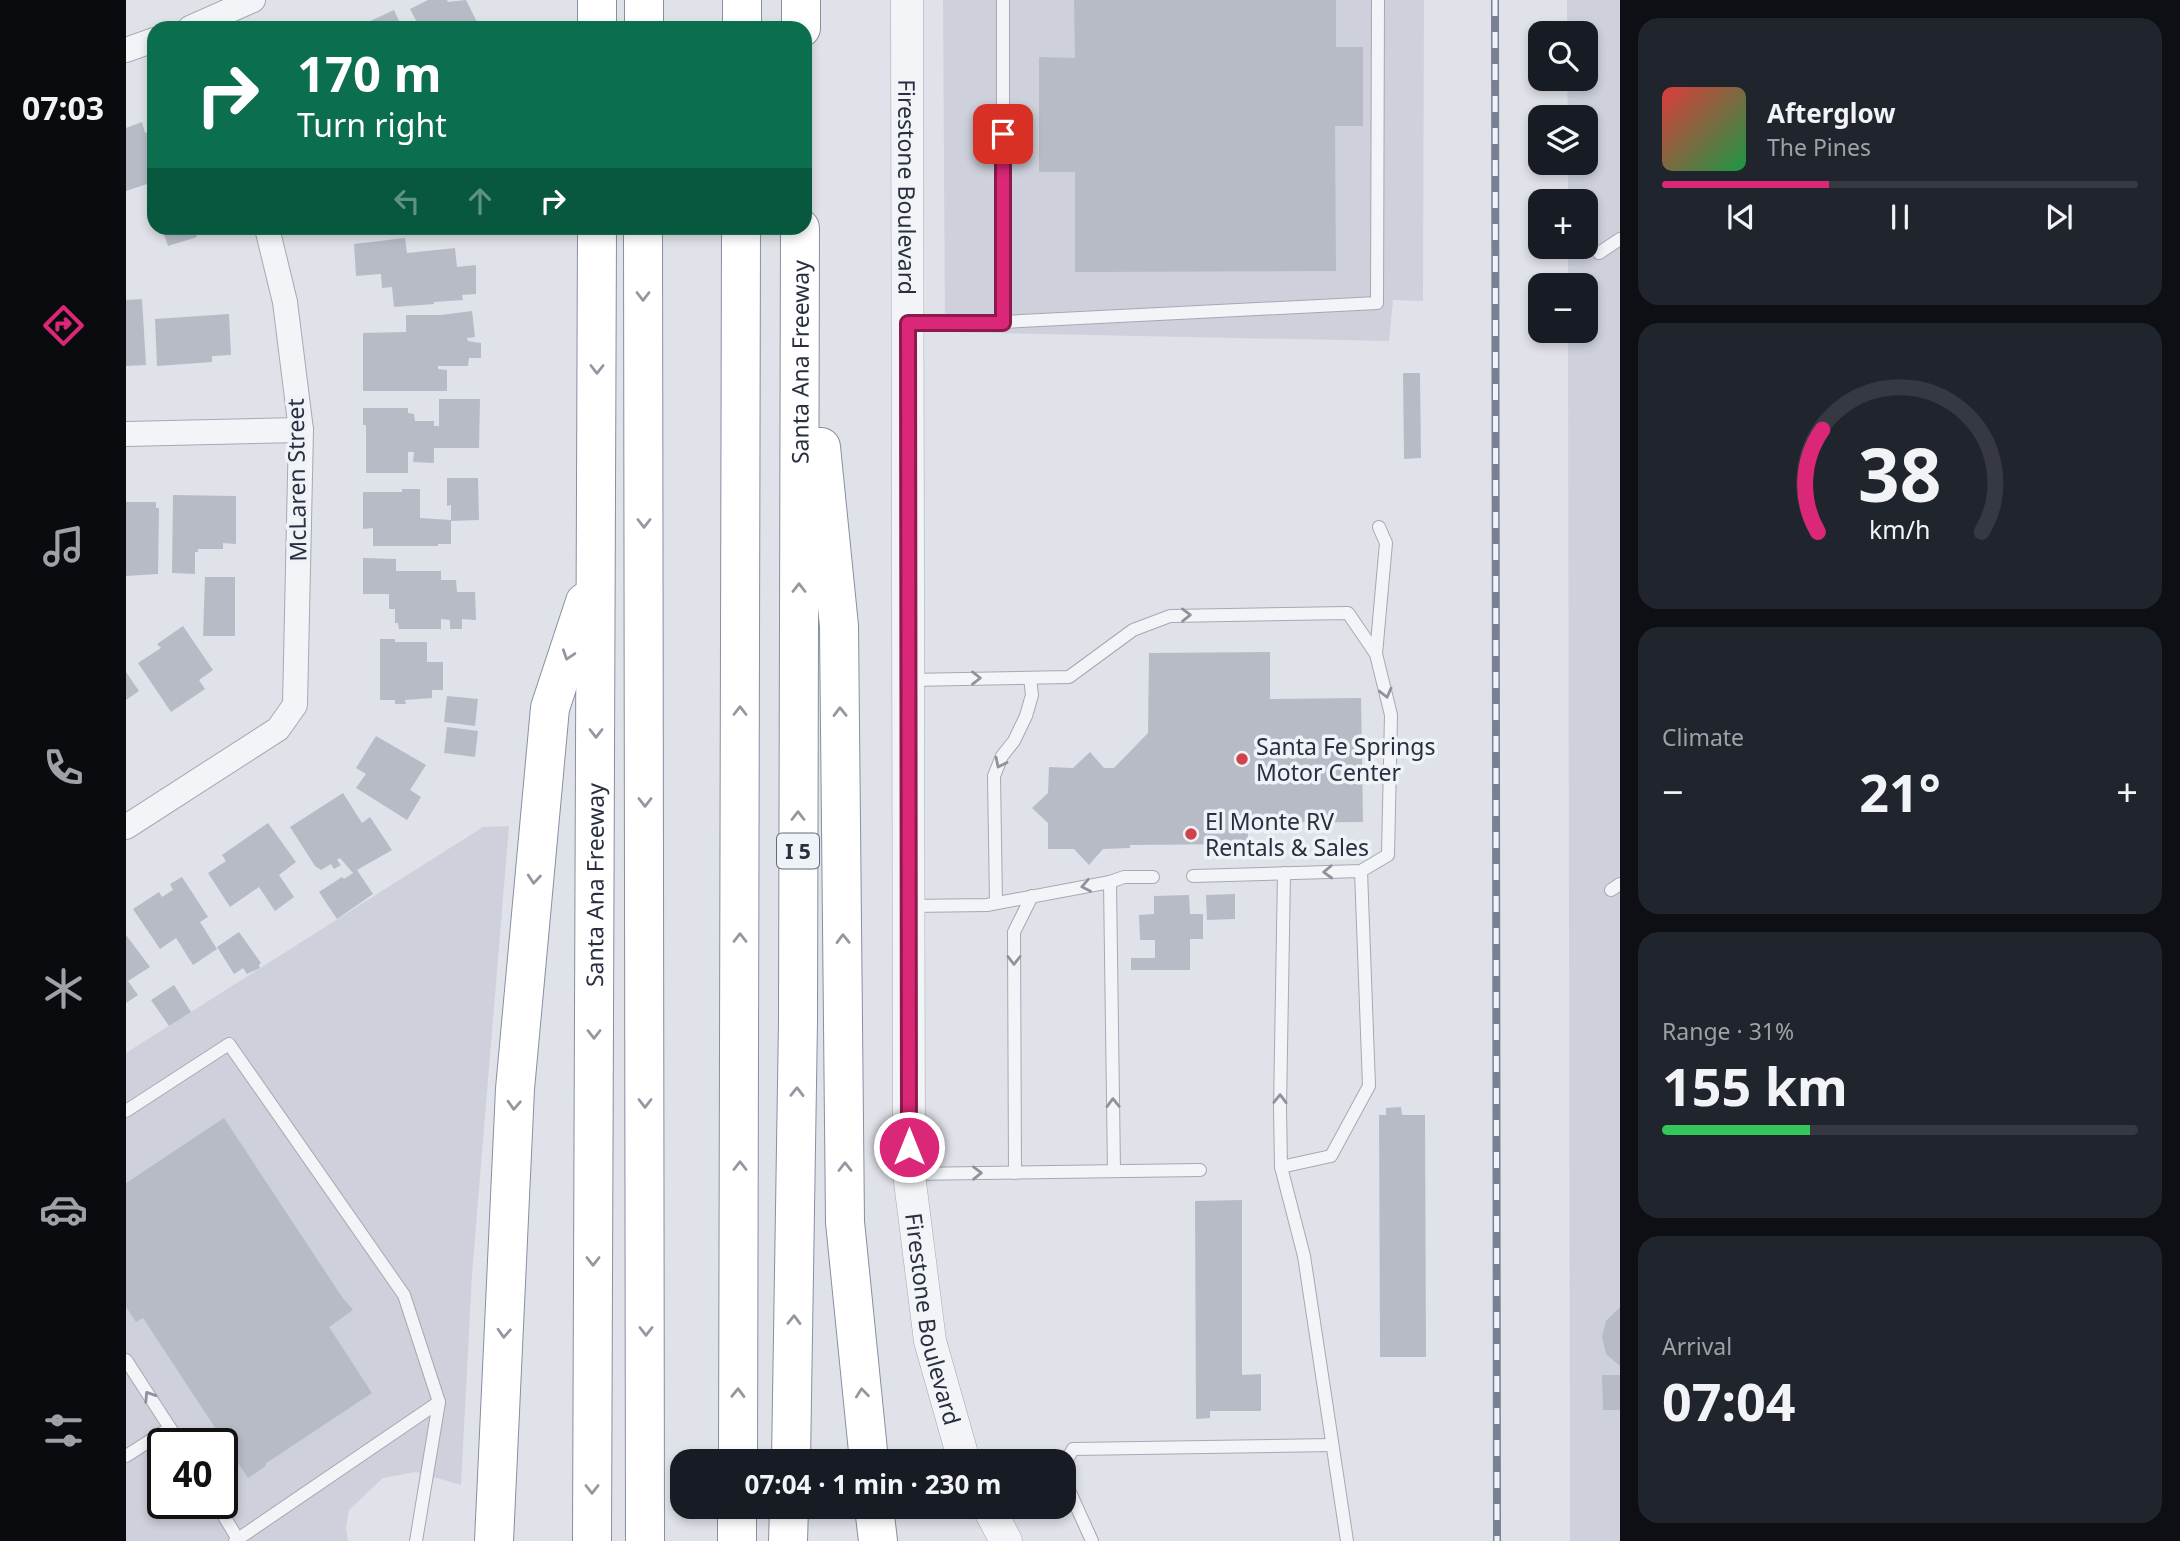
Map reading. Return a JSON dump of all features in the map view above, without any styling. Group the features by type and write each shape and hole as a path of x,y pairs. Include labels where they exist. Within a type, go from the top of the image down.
{"highway":[{"path":"597,0 597,21"},
{"path":"644,0 644,21"},
{"path":"742,0 742,21"},
{"path":"801,0 801,21"},
{"name":"Santa Ana Freeway","path":"592,1541 597,235"},
{"path":"643,235 645,1541"},
{"path":"738,1449 741,235"},
{"path":"800,235 839,626 845,1222 868,1449"},
{"name":"Santa Ana Freeway","path":"792,1449 798,1021 800,235"},
{"path":"494,1541 515,1088 550,708 597,567"},
{"path":"737,1519 737,1541"},
{"path":"788,1541 789,1519"},
{"path":"875,1519 878,1541"}],"street":[{"path":"206,21 253,0"},
{"name":"Firestone Boulevard","path":"907,0 909,1174 930,1340 961,1449"},
{"path":"126,50 147,42"},
{"name":"McLaren Street","path":"126,827 278,729 295,705 300,430 285,302 269,235"},
{"path":"126,434 300,430"},
{"path":"994,1519 1006,1541"}],"lane":[{"path":"1003,0 1003,323"},
{"path":"908,323 1003,323 1377,303 1378,0"},
{"path":"1599,253 1620,239"},
{"path":"1193,876 1361,871 1388,856 1391,715 1376,654 1386,543 1379,527"},
{"path":"908,680 1069,677 1133,630 1170,615 1348,613 1376,654"},
{"path":"996,903 993,776 1026,716 1031,695 1030,678"},
{"path":"1281,1167 1331,1156 1369,1086 1361,871"},
{"path":"1284,873 1281,1167 1304,1256 1347,1541"},
{"path":"909,906 996,903 1110,882 1124,877 1153,877"},
{"path":"1110,882 1114,1171"},
{"path":"1015,1172 1014,932 1032,896"},
{"path":"126,1111 229,1044 404,1295 439,1402 416,1541"},
{"path":"909,1174 1199,1170"},
{"path":"126,1360 170,1428"},
{"path":"225,1519 237,1540 439,1402"},
{"path":"126,1456 147,1443"},
{"path":"1073,1449 1332,1445"},
{"path":"1076,1506 1092,1541"}],"shaded area":[{"path":"943,0 1424,0 1423,301 1393,300 1389,341 945,332"},
{"path":"1567,0 1620,0 1620,1541 1570,1541 1568,343 1598,343 1598,273 1568,273 1568,259 1598,259 1598,189 1568,189 1568,175 1598,175 1598,105 1568,105 1567,91 1598,91 1598,21 1567,21"},
{"path":"509,826 472,1274 461,1485 416,1472 383,1478 349,1510 346,1528 348,1541 126,1541 126,1053 483,827"}],"building":[{"path":"428,0 466,0 476,21 416,21 410,9"},
{"path":"1074,0 1336,0 1336,47 1363,47 1363,126 1335,126 1336,271 1075,272 1075,172 1039,172 1039,57 1075,58"},
{"path":"394,10 399,21 370,21"},
{"path":"142,122 147,132 147,184 126,191 126,128"},
{"path":"164,235 196,235 197,237 168,246"},
{"path":"405,238 407,253 455,248 457,267 476,265 476,294 462,295 463,300 394,307 392,287 382,288 381,274 356,276 354,244"},
{"path":"142,299 146,365 126,366 126,300"},
{"path":"472,311 475,337 467,338 468,341 481,343 481,358 469,358 468,366 438,366 438,369 447,370 447,391 363,391 363,333 406,332 406,315 441,315"},
{"path":"229,314 231,355 212,356 212,362 157,366 155,319"},
{"path":"1403,373 1420,373 1421,458 1404,459"},
{"path":"439,399 480,399 479,448 434,448 434,463 413,462 414,452 408,452 408,473 366,473 366,425 363,425 363,408 408,408 408,413 414,414 415,421 434,421 434,426 439,426"},
{"path":"447,478 478,478 479,520 451,521 451,544 373,546 373,528 363,529 363,492 420,489 420,518 451,520 451,505 447,506"},
{"path":"173,495 236,496 236,544 223,543 223,549 198,549 198,552 195,552 195,574 172,573"},
{"path":"126,502 156,502 156,508 159,508 158,574 126,576"},
{"path":"363,558 396,559 396,571 441,571 441,580 456,580 457,592 475,592 476,620 462,619 462,629 450,629 450,620 441,619 441,629 399,629 398,623 395,623 395,609 389,609 389,594 363,594"},
{"path":"205,577 235,577 235,636 203,636"},
{"path":"183,626 213,670 199,680 205,689 171,712 138,663 161,648 157,644"},
{"path":"380,639 427,642 427,662 443,662 443,690 432,690 432,698 405,700 406,704 395,704 395,700 380,700"},
{"name":"Santa Fe Springs Motor Center","path":"1270,652 1270,699 1361,698 1363,822 1248,823 1248,844 1130,845 1130,848 1103,849 1089,865 1074,849 1048,849 1048,823 1032,808 1048,793 1049,767 1073,768 1090,752 1104,768 1114,768 1148,733 1149,653"},
{"path":"126,672 139,691 126,700"},
{"path":"447,696 478,699 475,726 444,722"},
{"path":"447,727 478,731 475,757 444,753"},
{"path":"376,736 426,765 410,790 421,797 407,820 356,788 366,774 356,768"},
{"path":"343,793 362,823 370,817 392,850 357,870 373,894 337,919 319,892 353,873 340,858 337,860 341,865 334,869 331,864 321,870 315,866 290,827"},
{"path":"268,823 296,862 279,875 294,897 275,911 259,887 230,907 208,873 226,861 222,855"},
{"path":"182,877 208,917 200,922 217,949 193,965 176,938 160,949 133,909 159,892 162,897 173,890 170,884"},
{"path":"1235,894 1235,919 1207,920 1206,895"},
{"path":"1189,895 1190,914 1203,914 1203,939 1190,939 1190,970 1131,970 1131,958 1155,958 1155,940 1140,940 1139,915 1154,914 1154,896"},
{"path":"239,932 261,963 260,968 247,974 243,968 234,974 217,947"},
{"path":"126,935 150,967 128,981 138,995 126,1003"},
{"path":"174,985 191,1012 169,1026 151,1000"},
{"path":"1401,1107 1402,1115 1425,1115 1426,1357 1380,1357 1379,1115 1386,1115 1386,1108"},
{"path":"224,1118 353,1310 329,1327 372,1393 248,1478 238,1463 238,1428 215,1428 143,1318 136,1322 126,1307 126,1183"},
{"path":"1242,1200 1242,1375 1261,1374 1261,1411 1210,1411 1210,1418 1196,1419 1195,1201"},
{"path":"1620,1307 1620,1366 1606,1354 1602,1337 1606,1321"},
{"path":"1602,1375 1620,1375 1620,1410 1603,1410"}],"railway":[{"path":"1495,0 1497,1541"}],"place":[{"name":"Santa Fe Springs Motor Center","path":"1242,759"},
{"name":"El Monte RV Rentals & Sales","path":"1191,834"}],"route":[{"path":"909,1147 908,323 1003,323 1003,134"}]}
